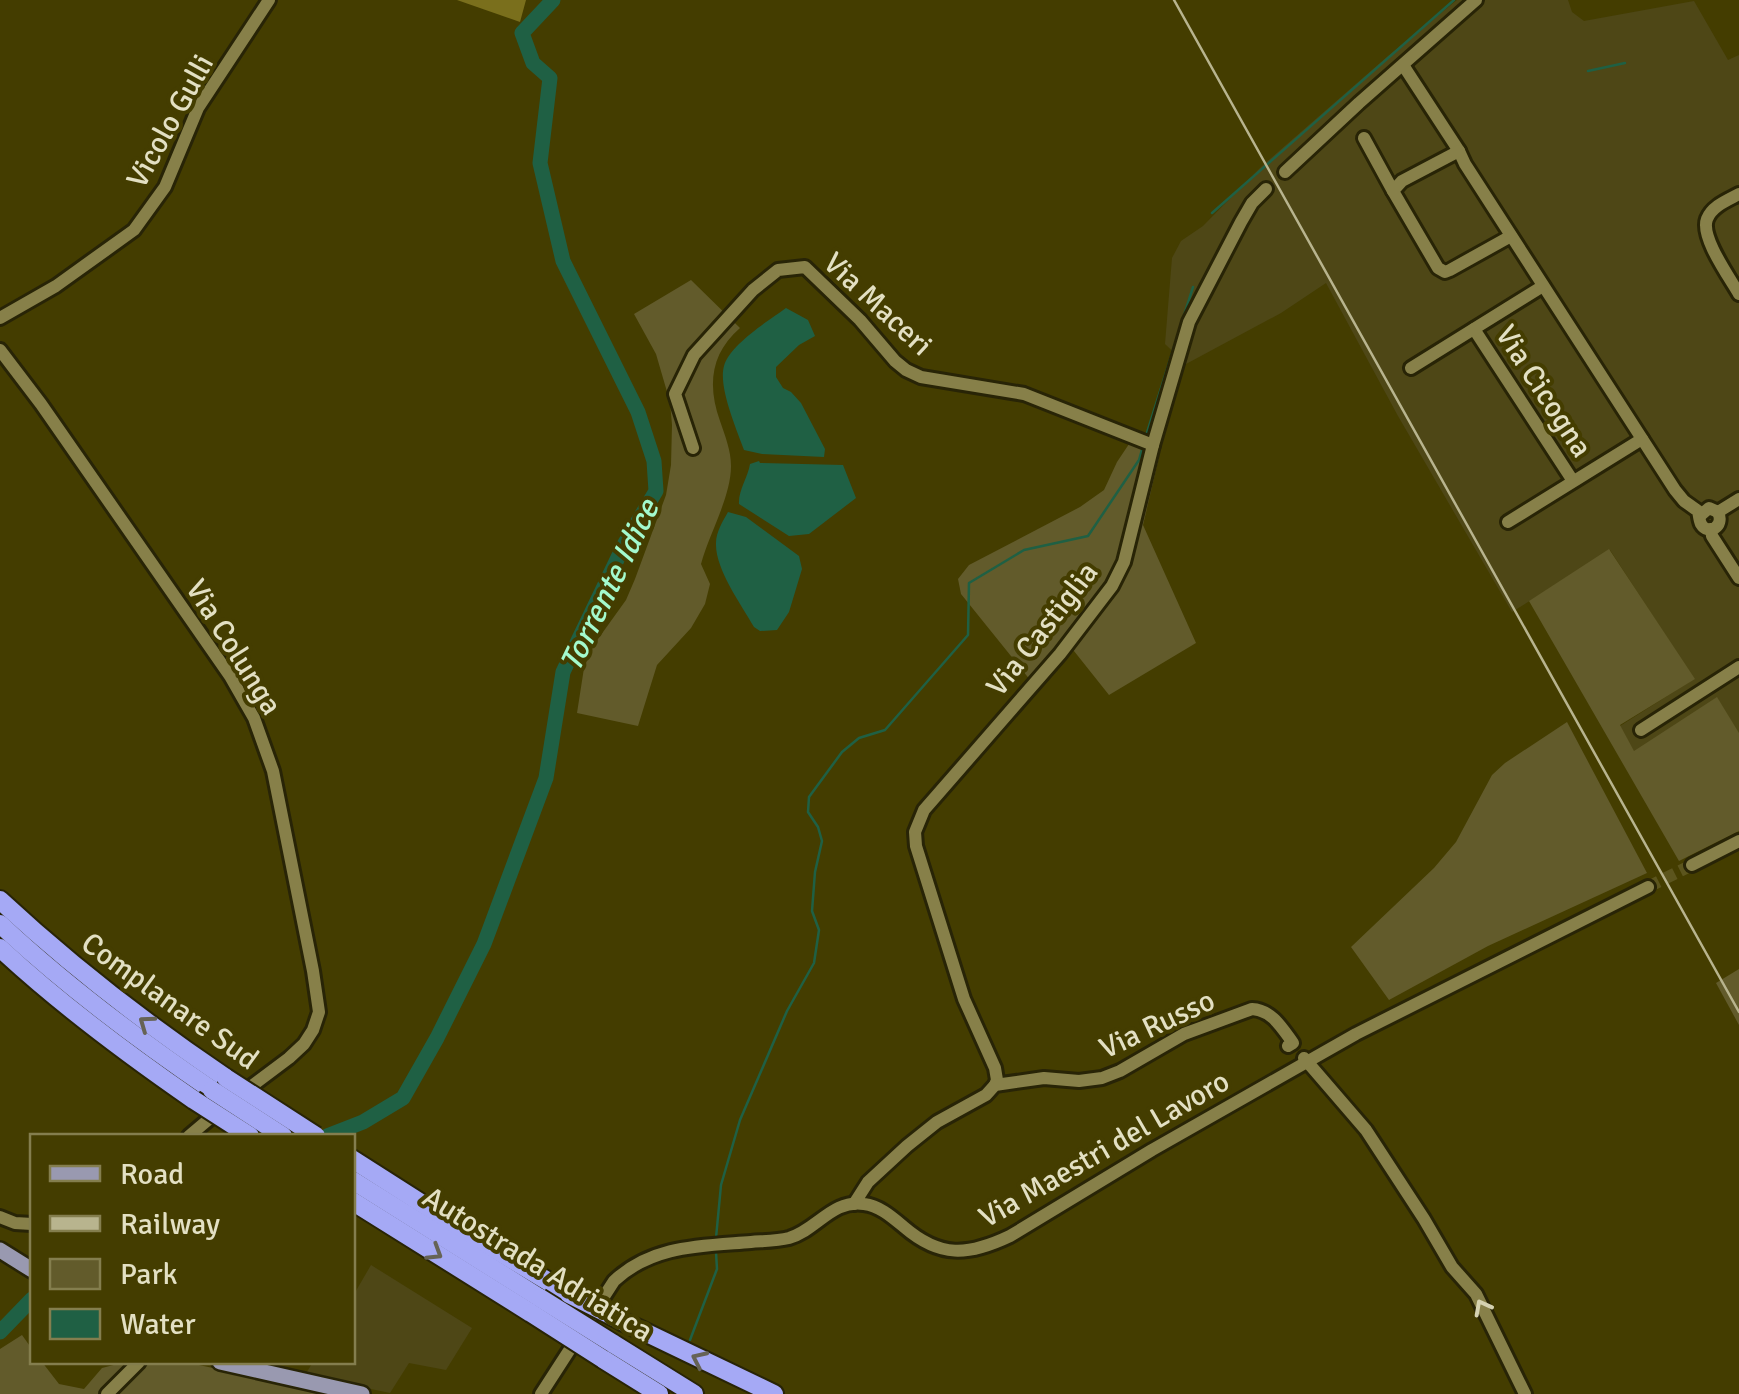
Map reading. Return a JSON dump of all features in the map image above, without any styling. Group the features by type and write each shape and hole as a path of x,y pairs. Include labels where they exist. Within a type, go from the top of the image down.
{"highway":[{"name":"Complanare Sud","path":"0,900 90,980 219,1084 312,1134"},
{"path":"0,924 74,990 219,1084 281,1134"},
{"path":"0,948 90,1025 247,1134"},
{"path":"358,1170 569,1294 774,1394"},
{"name":"Autostrada Adriatica","path":"358,1170 536,1305"},
{"name":"Autostrada Adriatica","path":"355,1203 536,1305 608,1351 694,1394"},
{"name":"Autostrada Adriatica","path":"608,1351 659,1394"}],"main road":[{"path":"0,1250 30,1269"},
{"path":"229,1364 362,1394"}],"street":[{"name":"Vicolo Gulli","path":"0,318 56,286 134,230 165,187 198,108 269,0"},
{"path":"1285,172 1476,0"},
{"name":"Via Cicogna","path":"1404,65 1642,438 1684,501 1701,514 1702,524 1710,529 1739,578"},
{"path":"1364,138 1438,268 1444,272 1511,236"},
{"path":"1393,191 1402,181 1459,151"},
{"name":"Via Castiglia","path":"995,1086 995,1068 964,999 916,846 917,823 924,810 1060,654 1112,586 1124,562 1147,443 1189,322 1252,203 1266,189"},
{"path":"1739,194 1714,210 1706,229 1739,294"},
{"name":"Via Maceri","path":"693,448 675,394 694,355 752,290 778,270 805,266 895,361 921,378 1024,394 1147,443"},
{"name":"Via Cicogna","path":"1411,368 1544,286"},
{"name":"Via Cicogna","path":"1474,329 1573,481"},
{"name":"Via Colunga","path":"0,350 230,676 254,718 272,771 319,1012 313,1030 297,1051 191,1134"},
{"name":"Via Cicogna","path":"1508,522 1642,438"},
{"path":"1718,512 1739,499"},
{"path":"1701,514 1709,508 1718,512 1721,521 1710,529"},
{"path":"1641,730 1739,667"},
{"path":"1692,865 1739,841"},
{"name":"Via Maestri del Lavoro","path":"870,1205 930,1245 956,1251 985,1248 1305,1060 1648,887"},
{"name":"Via Russo","path":"854,1204 873,1178 926,1130 995,1086 1044,1078 1102,1078 1184,1034 1252,1009 1270,1014 1293,1043 1288,1046"},
{"path":"1305,1060 1366,1130 1452,1267 1476,1294 1525,1394"},
{"path":"870,1205 873,1178"},
{"name":"Via Russo","path":"541,1394 600,1300 614,1281 637,1263 680,1248 792,1237 832,1210 854,1204 870,1205"},
{"path":"0,1217 30,1224"},
{"path":"107,1394 134,1364"}],"shaded area":[{"path":"457,0 526,0 520,22"},
{"path":"1457,0 1568,0 1572,12 1584,21 1694,1 1728,60 1739,55 1739,734 1717,698 1634,752 1620,726 1694,679 1610,550 1512,612 1326,283 1281,313 1186,364 1165,344 1172,258 1181,241 1203,226 1262,166"},
{"path":"371,1265 472,1328 446,1370 409,1363 390,1393 305,1375 312,1364 355,1364 355,1293"}],"green space":[{"path":"691,280 740,328 723,348 713,382 716,408 730,454 730,478 701,564 710,584 705,604 691,628 657,665 638,726 577,713 584,668 593,646 626,600 635,579 666,495 671,465 670,402 656,354 634,314"},
{"path":"1133,438 1150,443 1159,457 1143,525 1196,643 1109,695 1070,646 1035,686 961,594 958,579 969,565 1080,507 1104,490"},
{"path":"1609,549 1695,679 1620,725 1634,751 1717,697 1739,733 1739,831 1679,861 1529,601"},
{"path":"1567,722 1647,873 1488,946 1389,1000 1351,947 1456,842 1492,775"},
{"path":"1739,969 1739,1025 1716,983"},
{"path":"22,1335 30,1346 30,1364 44,1364 59,1384 84,1389 102,1368 124,1364 102,1394 0,1394 0,1349"},
{"path":"143,1364 194,1364 335,1394 116,1394"}],"water":[{"path":"786,308 808,320 815,336 776,367 776,377 801,403 825,449 824,457 744,450 726,397 723,375 728,358 750,334"},
{"path":"759,461 843,465 856,498 809,534 789,536 739,504 750,464"},
{"path":"728,512 746,517 799,556 802,569 789,612 777,630 760,631 754,627 724,575 716,543"}],"waterway":[{"name":"Torrente Idice","path":"332,1134 363,1122 403,1098 437,1038 484,944 546,778 563,672 625,543 656,491 654,461 638,412 563,261 540,163 550,78 533,63 522,33 553,0"},
{"path":"1212,213 1454,0"},
{"path":"1588,71 1625,63"},
{"path":"1145,439 1193,287"},
{"path":"716,1238 721,1185 740,1120 787,1011 814,963 819,930 812,911 822,841 808,812 809,797 842,752 859,738 885,730 968,635 969,583 1024,550 1088,536 1139,460 1143,446"},
{"path":"690,1340 717,1269 716,1252"},
{"name":"Torrente Idice","path":"0,1332 30,1301"}],"tunnel":[{"path":"1648,887 1692,865"}],"railway":[{"path":"1174,0 1739,1012"}]}
